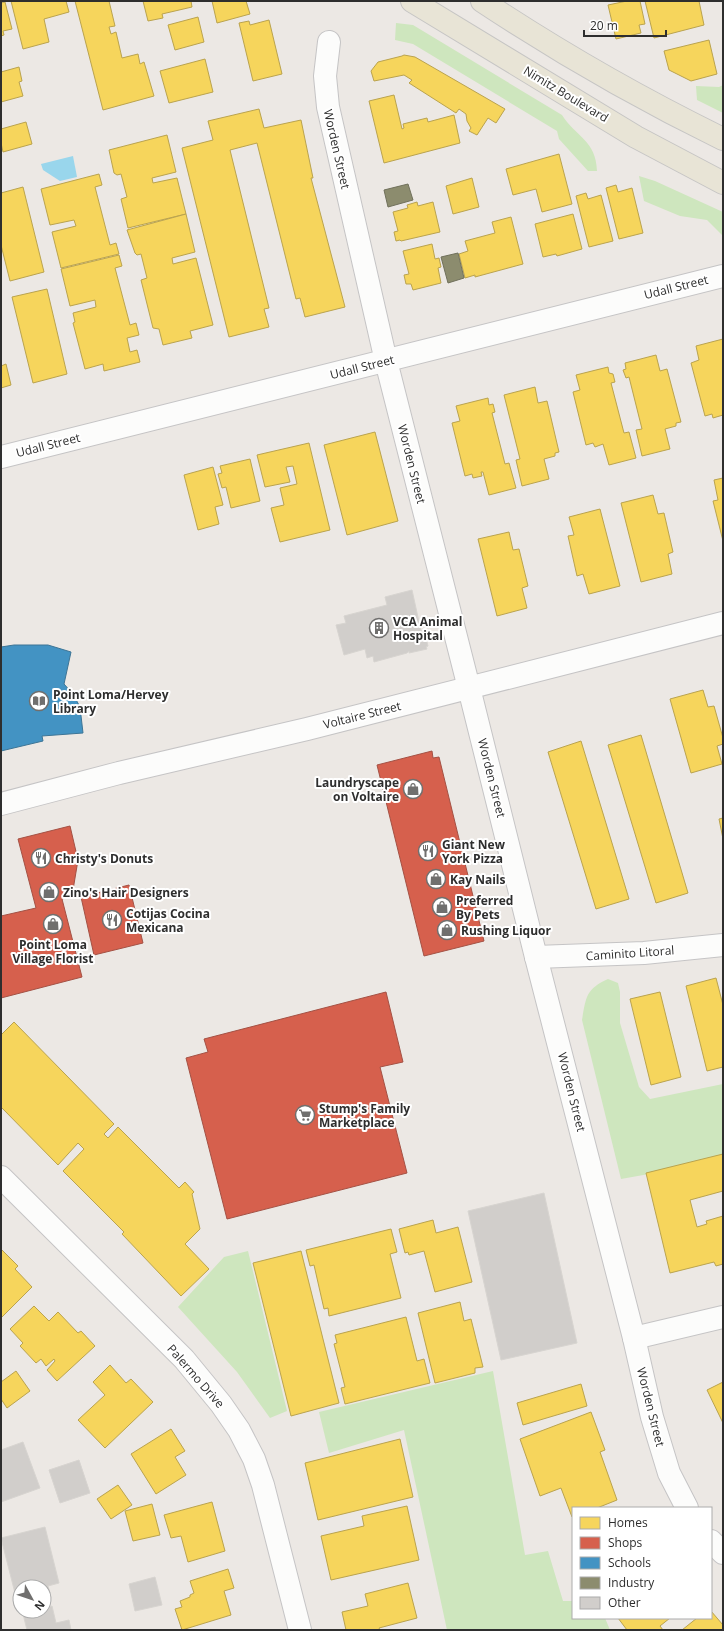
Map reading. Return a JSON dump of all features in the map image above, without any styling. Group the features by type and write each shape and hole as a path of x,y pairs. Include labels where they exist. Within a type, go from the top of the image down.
{"main road":[{"name":"Nimitz Boulevard","path":"412,1 636,137 723,183"},
{"path":"482,1 538,38 590,69 723,139"}],"street":[{"name":"Worden Street","path":"329,42 326,76 328,107 386,361 536,957 634,1338 652,1417 669,1473 686,1507"},
{"name":"Udall Street","path":"1,457 723,276"},
{"name":"Voltaire Street","path":"1,804 119,773 307,729 723,623"},
{"name":"Caminito Litoral","path":"536,957 644,954 723,945"},
{"name":"Palermo Drive","path":"1,1178 184,1359 221,1404 239,1430 254,1459 263,1485 300,1630"},
{"path":"634,1338 723,1317"},
{"path":"712,1542 723,1553"}],"green space":[{"path":"396,23 413,25 562,115 589,145 596,161 597,171 588,171 559,139 557,131 413,44 395,40"},
{"path":"723,85 723,113 697,100 696,86 719,87"},
{"path":"639,176 655,181 723,212 723,236 707,220 680,216 644,201"},
{"path":"608,979 618,983 620,992 620,1023 639,1087 650,1099 723,1084 723,1155 649,1174 621,1179 582,1020 586,1000 591,990"},
{"path":"248,1251 287,1411 270,1418 237,1372 178,1307 224,1257"},
{"path":"493,1371 525,1555 548,1551 563,1601 572,1601 572,1619 605,1619 610,1630 447,1630 404,1430 329,1453 319,1412"}],"water":[{"path":"73,156 77,177 60,181 43,170 41,164"}],"building: Homes":[{"path":"11,1 66,1 69,12 44,19 49,42 23,49"},
{"path":"75,1 109,1 115,26 109,27 111,34 116,32 122,58 138,54 140,64 144,62 154,96 103,110"},
{"path":"143,1 191,1 192,7 162,14 163,18 148,21"},
{"path":"212,1 246,1 250,14 217,23"},
{"path":"627,1 640,1 645,24 639,25 641,33 616,39 608,5"},
{"path":"645,1 699,1 704,25 654,38"},
{"path":"5,2 12,29 3,31 4,35 1,36 1,3"},
{"path":"198,17 204,42 175,50 168,25"},
{"path":"269,20 282,74 253,81 239,23 249,21 250,25"},
{"path":"709,40 717,74 691,81 669,70 664,51"},
{"path":"404,55 415,57 505,109 496,123 488,118 477,135 469,131 471,128 467,121 466,114 459,109 456,113 409,83 412,80 404,75 374,81 371,71 378,62"},
{"path":"205,59 213,92 169,103 160,71"},
{"path":"19,67 22,81 19,82 23,96 1,102 1,72"},
{"path":"394,95 402,129 404,128 403,124 427,118 428,122 454,115 460,143 384,163 369,101"},
{"path":"259,109 264,128 301,120 313,178 311,178 345,307 305,317 300,298 296,299 257,143 230,150 269,308 264,309 269,327 229,337 182,148 213,140 208,121"},
{"path":"26,122 32,144 3,152 1,143 1,129"},
{"path":"167,135 176,172 152,178 153,183 177,178 186,214 128,228 121,199 127,197 121,174 117,175 114,173 109,150"},
{"path":"559,154 572,204 542,212 536,189 513,195 506,169"},
{"path":"99,174 102,185 95,187 110,245 116,243 119,254 61,268 52,232 76,226 74,220 50,225 41,189"},
{"path":"472,178 479,207 453,214 446,186"},
{"path":"616,185 618,192 632,188 643,233 619,239 606,188"},
{"path":"23,187 44,272 10,281 1,245 1,193"},
{"path":"586,193 588,199 601,195 613,241 589,247 576,196"},
{"path":"417,202 418,206 433,202 440,232 396,241 394,232 398,231 393,212 408,208 407,205"},
{"path":"186,214 195,252 172,258 173,264 196,258 213,325 190,331 192,338 163,345 159,329 153,328 141,280 147,278 141,254 137,255 135,253 127,230"},
{"path":"573,214 582,249 557,256 556,254 543,257 535,224"},
{"path":"511,217 523,264 475,277 475,275 465,278 459,254 468,251 465,241 495,233 492,222"},
{"path":"432,244 435,259 439,258 441,267 438,268 441,283 413,290 411,284 406,284 404,275 409,274 403,251"},
{"path":"119,255 122,266 115,268 130,325 136,323 139,335 127,338 130,352 137,350 140,362 104,371 103,364 85,369 73,323 75,322 73,313 96,307 95,300 70,306 61,269"},
{"path":"47,289 67,374 33,383 12,297"},
{"path":"723,339 723,415 713,418 712,414 705,416 691,363 699,360 696,346"},
{"path":"656,355 660,371 667,369 681,422 676,423 676,426 665,429 670,449 642,456 636,430 642,429 629,377 626,378 623,370 626,369 625,363"},
{"path":"6,364 11,385 1,388 1,366"},
{"path":"608,367 609,373 613,374 615,382 611,383 624,433 629,432 636,458 609,465 603,444 595,447 593,443 586,445 573,392 580,390 576,375"},
{"path":"535,387 538,403 547,401 559,452 555,453 555,456 544,459 549,479 522,486 516,460 520,459 504,395"},
{"path":"488,398 489,405 493,404 495,412 492,413 505,464 509,463 516,488 489,495 483,472 481,472 482,476 473,478 472,474 465,476 452,423 460,421 456,406"},
{"path":"375,432 398,521 347,535 324,445"},
{"path":"309,443 330,530 280,542 271,508 284,505 280,488 297,484 293,466 286,467 290,482 265,487 257,455"},
{"path":"250,459 260,501 231,508 226,487 222,488 218,474 222,473 220,466"},
{"path":"213,467 223,505 215,507 219,524 198,530 184,475"},
{"path":"723,478 723,541 713,501 718,500 714,480"},
{"path":"653,495 658,514 664,513 673,552 668,554 672,574 641,582 621,503"},
{"path":"600,509 620,586 589,594 583,574 577,576 568,536 574,535 569,517"},
{"path":"509,532 513,550 519,549 528,586 522,588 527,608 497,616 478,539"},
{"path":"703,690 708,707 714,706 723,738 723,744 717,746 722,764 691,773 670,699"},
{"path":"641,735 688,893 656,903 608,745"},
{"path":"581,741 629,899 596,909 548,752"},
{"path":"723,818 723,839 719,819"},
{"path":"716,978 723,1005 723,1067 707,1071 686,986"},
{"path":"660,992 681,1077 651,1085 630,999"},
{"path":"14,1022 114,1124 104,1134 108,1138 118,1127 179,1188 185,1182 194,1192 192,1194 200,1229 185,1244 209,1269 181,1296 122,1234 124,1232 63,1171 84,1149 78,1143 58,1165 1,1107 1,1035"},
{"path":"723,1154 723,1191 690,1200 697,1227 707,1224 706,1221 723,1216 723,1264 716,1266 714,1262 670,1273 646,1173"},
{"path":"433,1220 436,1233 458,1227 472,1282 435,1292 424,1251 409,1255 408,1252 405,1253 399,1229"},
{"path":"391,1229 397,1252 390,1254 401,1298 329,1316 328,1308 324,1309 314,1265 310,1266 306,1250"},
{"path":"1,1249 18,1266 15,1269 32,1287 1,1318"},
{"path":"301,1251 339,1403 291,1416 253,1263"},
{"path":"460,1302 464,1321 471,1319 483,1367 475,1368 475,1373 435,1383 418,1313"},
{"path":"34,1306 49,1321 58,1312 78,1333 81,1331 95,1346 57,1381 47,1370 55,1361 54,1359 46,1366 41,1359 36,1363 20,1346 23,1343 10,1329"},
{"path":"406,1317 417,1361 424,1359 430,1383 345,1404 341,1388 345,1387 334,1344 337,1343 335,1335"},
{"path":"110,1365 126,1383 131,1379 153,1402 105,1448 78,1420 105,1395 93,1382"},
{"path":"16,1371 30,1391 7,1408 1,1399 1,1382"},
{"path":"723,1382 723,1423 707,1390"},
{"path":"581,1384 587,1406 523,1425 517,1403"},
{"path":"591,1412 605,1450 600,1452 617,1500 600,1507 572,1507 572,1517 561,1488 540,1496 520,1439"},
{"path":"171,1429 185,1451 175,1457 186,1475 156,1494 131,1454"},
{"path":"400,1439 413,1497 318,1520 305,1463"},
{"path":"118,1485 132,1505 111,1519 97,1499"},
{"path":"212,1502 225,1551 188,1562 181,1536 171,1538 164,1515"},
{"path":"152,1504 160,1535 133,1541 125,1511"},
{"path":"407,1506 419,1560 331,1580 321,1536 364,1526 362,1516"},
{"path":"228,1569 234,1588 224,1591 231,1615 182,1630 175,1609 182,1607 180,1601 190,1597 190,1595 194,1593 190,1581"},
{"path":"408,1583 417,1618 379,1628 380,1630 346,1630 342,1612 368,1606 365,1594"},
{"path":"712,1612 723,1625 723,1630 682,1630 696,1619 712,1619"},
{"path":"619,1619 669,1619 660,1626 663,1630 627,1630"}],"building: Shops":[{"path":"432,751 433,758 439,757 484,941 424,956 377,765"},
{"path":"70,826 78,860 72,896 62,899 82,977 1,998 1,916 36,908 18,839"},
{"name":"Cotijas Cocina Mexicana","path":"129,885 143,943 94,955 81,897"},
{"path":"386,992 403,1062 380,1067 407,1173 227,1219 186,1058 208,1052 204,1039"}],"building: Schools":[{"name":"Point Loma/Hervey Library","path":"14,645 48,645 71,652 64,684 73,694 80,707 83,733 42,736 43,741 1,751 1,647"}],"building: Industry":[{"path":"408,184 413,200 388,207 384,190"},
{"path":"458,253 464,278 448,283 441,257"}],"building: Other":[{"name":"VCA Animal Hospital","path":"412,590 421,631 424,630 428,646 426,647 427,649 409,653 409,651 407,653 374,662 373,656 367,658 365,649 344,655 336,625 346,623 344,616 387,605 385,597"},
{"path":"544,1193 577,1343 501,1360 468,1211"},
{"path":"23,1442 40,1488 1,1502 1,1450"},
{"path":"79,1460 90,1493 60,1503 49,1470"},
{"path":"45,1527 59,1583 52,1585 52,1579 12,1579 12,1581 1,1538"},
{"path":"155,1577 162,1605 135,1611 129,1584"},
{"path":"52,1606 56,1623 69,1620 71,1630 27,1630 24,1619 52,1619"}],"place":[{"name":"VCA Animal Hospital","path":"379,628"},
{"name":"Point Loma/Hervey Library","path":"39,701"},
{"name":"Laundryscape on Voltaire","path":"413,789"},
{"name":"Giant New York Pizza","path":"428,851"},
{"name":"Christy's Donuts","path":"41,858"},
{"name":"Kay Nails","path":"436,879"},
{"name":"Zino's Hair Designers","path":"49,892"},
{"name":"Preferred By Pets","path":"442,907"},
{"name":"Cotijas Cocina Mexicana","path":"112,920"},
{"name":"Point Loma Village Florist","path":"53,924"},
{"name":"Rushing Liquor","path":"447,930"},
{"name":"Stump's Family Marketplace","path":"305,1115"}]}
